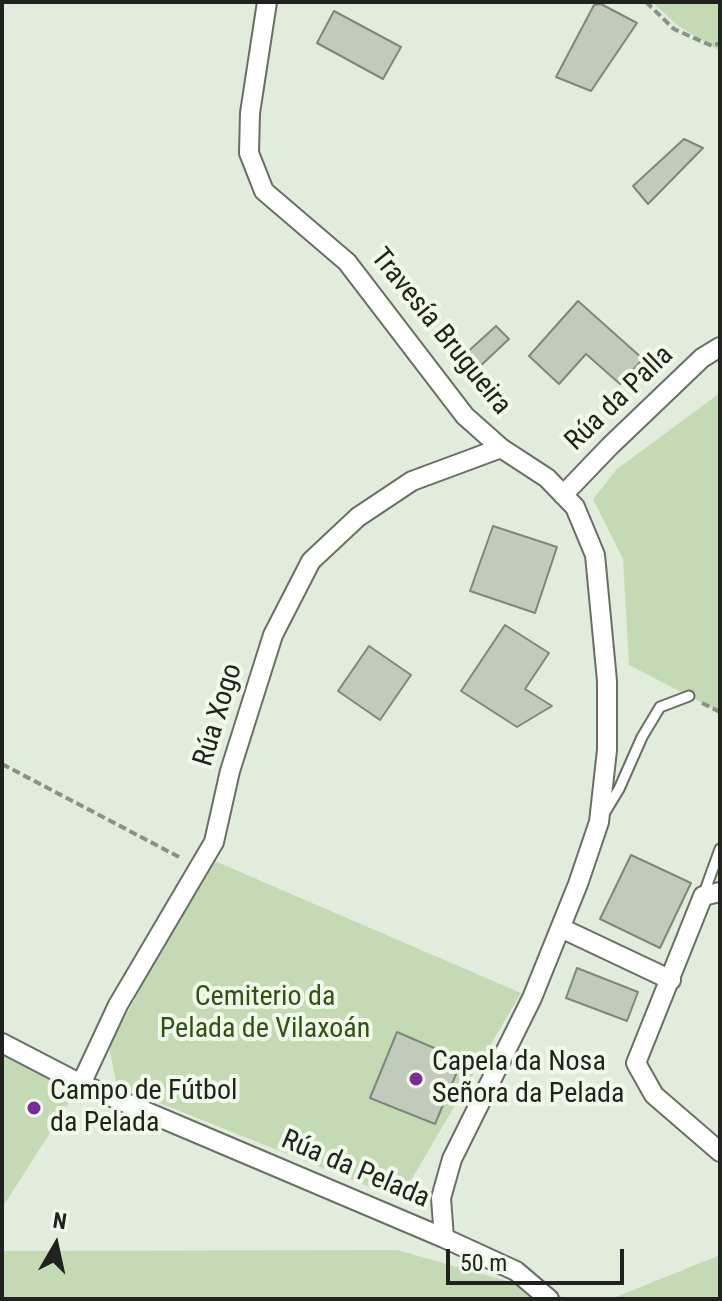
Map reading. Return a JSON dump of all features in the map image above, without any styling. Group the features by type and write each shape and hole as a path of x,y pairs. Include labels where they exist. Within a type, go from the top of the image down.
{"street":[{"name":"Travesía Brugueira","path":"267,2 250,113 249,153 264,191 347,262 465,416 501,448 547,478 575,507 595,555 607,681 607,750 599,822 532,998 452,1159 441,1198 444,1238"},
{"name":"Rúa da Palla","path":"563,495 702,358 720,347"},
{"name":"Rúa Xogo","path":"81,1084 118,1005 214,842 230,771 273,635 311,561 358,517 412,481 501,448"},
{"path":"711,894 636,1063 654,1095 720,1152"},
{"path":"561,928 671,980"},
{"name":"Rúa da Pelada","path":"2,1043 81,1084 516,1271 549,1299"}],"lane":[{"path":"599,822 660,707 689,696"},
{"path":"711,894 720,849"}],"path":[{"path":"646,2 674,29 712,46 720,43"},
{"path":"2,764 198,867"}],"green space":[{"path":"652,2 720,2 720,51 677,25"},
{"path":"720,393 720,712 629,665 623,559 593,499 617,469"},
{"name":"Cemiterio da Pelada de Vilaxoán","path":"210,859 521,993 400,1199 117,1086 109,1047"},
{"name":"Campo de Fútbol da Pelada","path":"2,1039 81,1084 2,1208"},
{"path":"397,1250 570,1299 2,1299 2,1251"},
{"path":"720,1255 720,1299 611,1299"}],"building":[{"path":"601,4 637,23 591,91 556,77 594,5"},
{"path":"334,11 401,47 383,79 317,43"},
{"path":"684,139 703,148 648,204 633,186"},
{"path":"578,301 643,359 620,384 586,354 559,384 529,356"},
{"path":"496,326 509,339 475,371 462,357"},
{"path":"493,526 557,547 535,613 470,591"},
{"path":"505,625 549,653 525,689 552,706 517,727 461,691"},
{"path":"369,646 411,675 380,720 338,691"},
{"path":"631,855 691,883 660,948 600,919"},
{"path":"577,968 638,992 627,1021 566,998"},
{"name":"Capela da Nosa Señora da Pelada","path":"397,1032 462,1060 435,1124 370,1098"}],"place":[{"name":"Capela da Nosa Señora da Pelada","path":"416,1079"},
{"name":"Campo de Fútbol da Pelada","path":"34,1108"}]}
